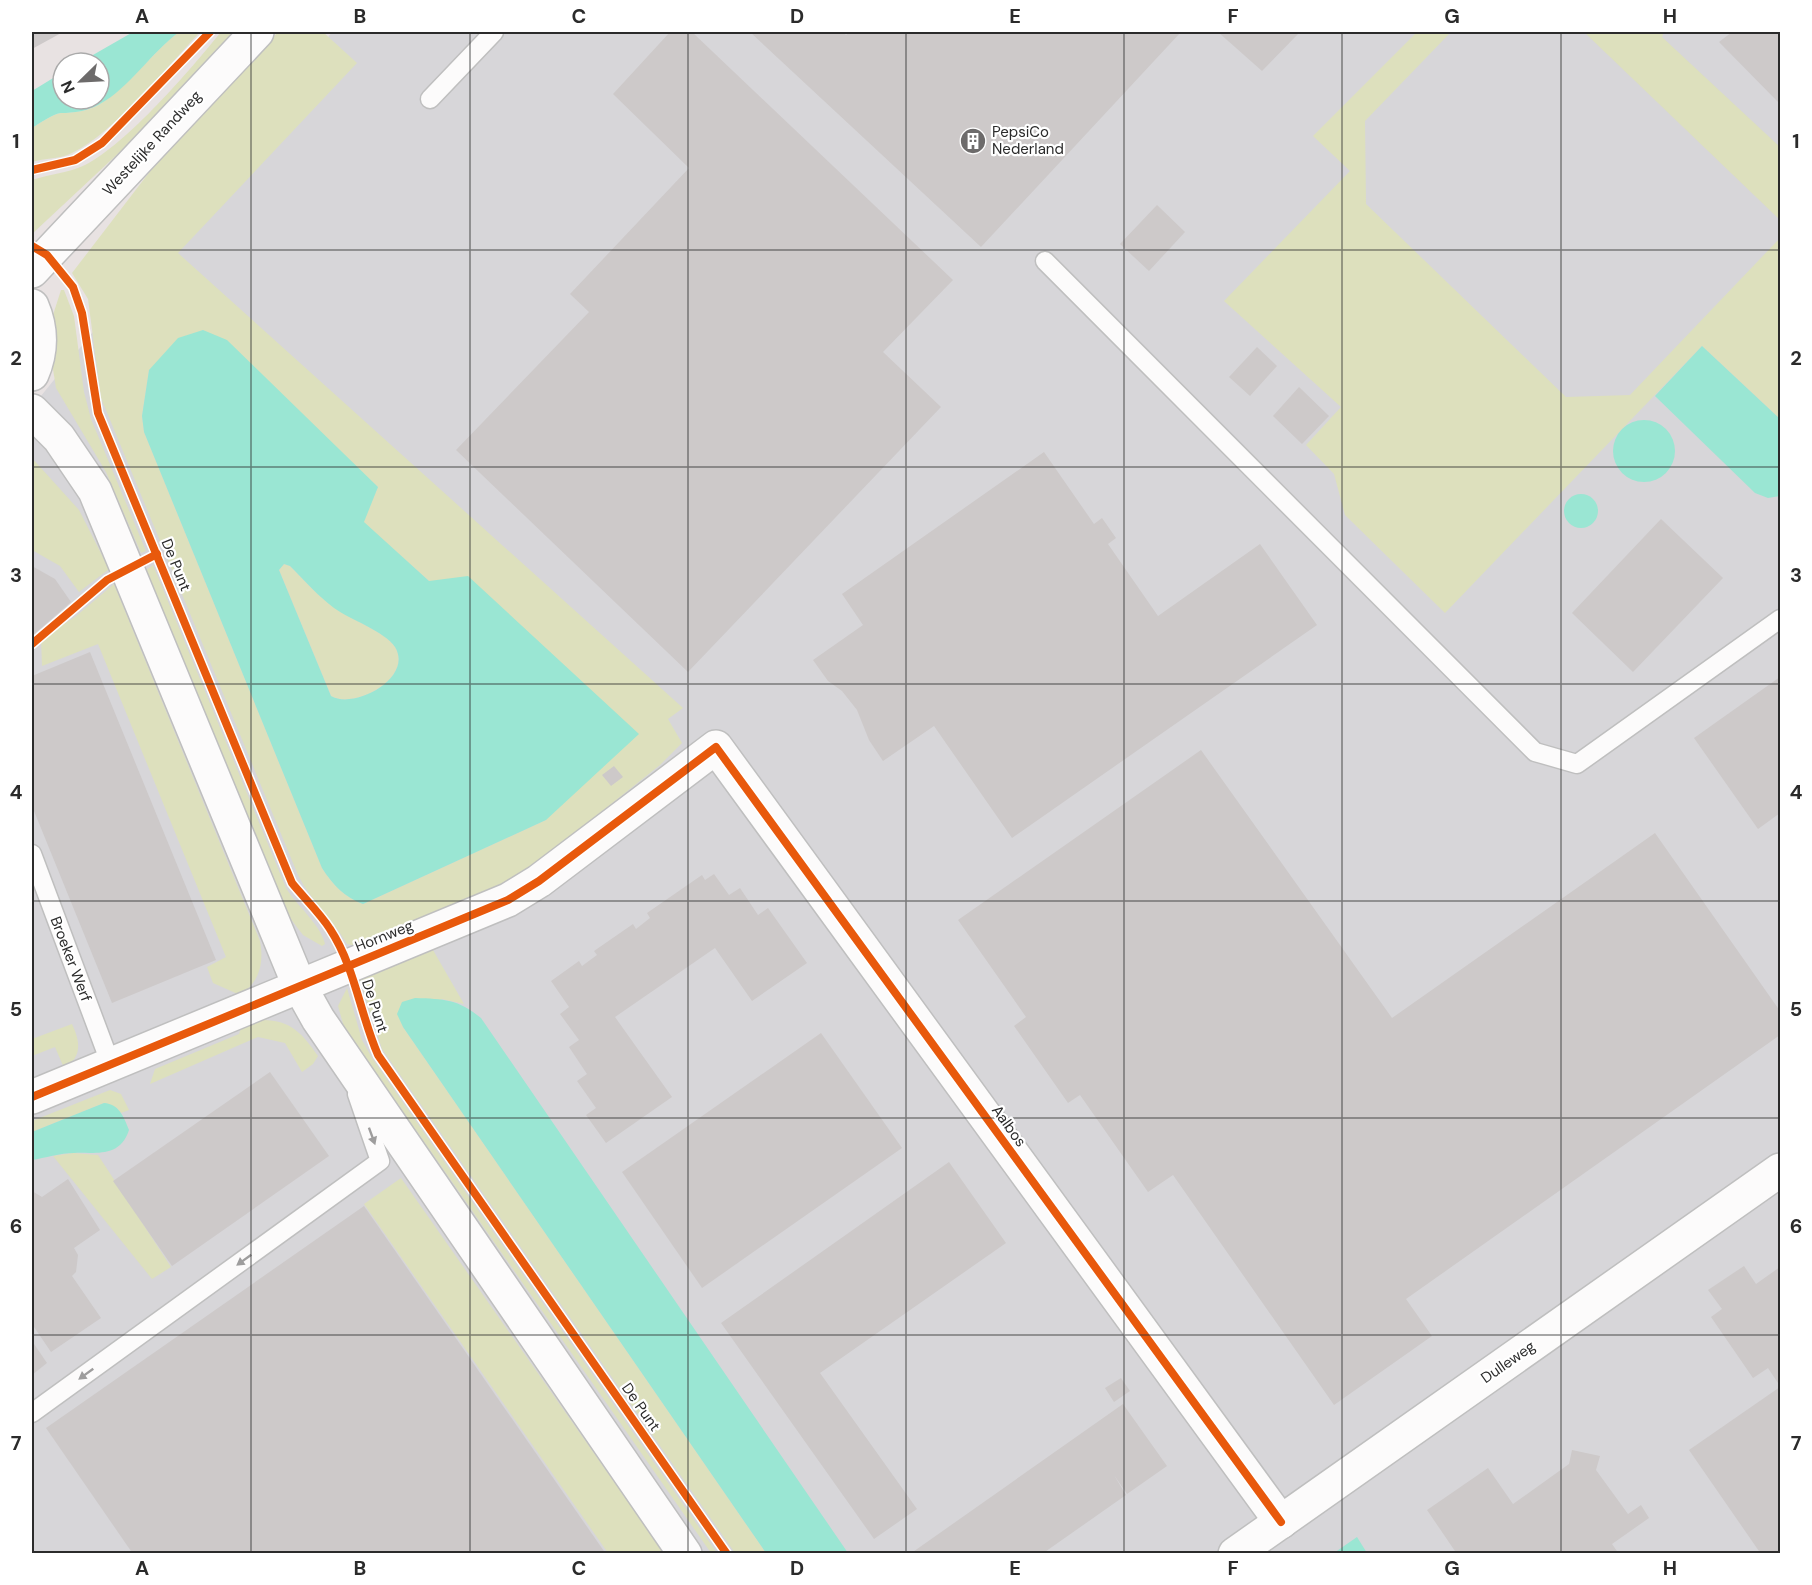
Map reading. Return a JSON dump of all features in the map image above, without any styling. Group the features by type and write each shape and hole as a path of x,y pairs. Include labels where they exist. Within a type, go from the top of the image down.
{"street":[{"name":"Westelijke Randweg","path":"32,271 257,32"},
{"path":"32,306 37,317 40,339 38,360 32,374"},
{"path":"32,411 59,438 95,491 298,985 345,1061 686,1554"},
{"name":"Hornweg","path":"32,1098 298,985 508,900 539,881 716,747"},
{"name":"Aalbos","path":"716,747 1281,1522"},
{"name":"Dulleweg","path":"1235,1554 1780,1170"}],"lane":[{"path":"430,99 494,32"},
{"path":"1045,261 1535,752 1577,764 1780,619"},
{"name":"Broeker Werf","path":"32,854 111,1065"},
{"path":"32,1413 380,1161 345,1061"}],"shaded area":[{"path":"133,32 179,32 111,97 111,51 100,51"},
{"path":"179,32 200,32 105,131 72,153 32,162 32,128 57,114 111,111 111,96"},
{"path":"221,32 237,32 154,120 32,234 32,180 79,168 120,141 158,104"},
{"path":"278,32 323,32 357,63 178,253 683,708 668,719 682,743 660,765 516,880 358,947 347,944 298,875 101,398 88,299 72,273 151,170","holes":["203,330 378,487 363,522 429,581 546,820 363,904 340,890 322,868 144,432 142,416 149,370"]},
{"path":"332,32 1780,32 1780,1553 32,1554 32,407 235,157"},
{"path":"1417,32 1451,32 1365,121 1366,204 1566,397 1630,395 1780,238 1780,419 1702,346 1445,613 1345,515 1334,474 1306,445 1341,407 1224,301 1350,171 1313,136"},
{"path":"1584,32 1664,32 1662,37 1780,147 1780,220"},
{"path":"51,79 51,111 81,111 54,115 32,128 32,91"},
{"path":"61,290 64,290 74,316 84,392 91,419 146,551 141,553 106,472 56,388 52,363 52,318"},
{"path":"203,330 227,340 378,487 364,522 429,581 468,576 639,734 546,820 363,904 340,890 322,868 144,432 142,416 149,370 178,338","holes":["284,564 290,566 334,608 384,636 395,647 399,659 396,670 379,688 353,699 331,696 279,570"]},
{"path":"1702,346 1780,419 1780,496 1768,498 1755,493 1655,396"},
{"path":"1644,420 1661,425 1666,429 1670,434 1675,451 1670,468 1666,473 1661,477 1644,482 1627,477 1622,473 1618,468 1613,451 1618,434 1622,429 1627,425"},
{"path":"32,458 79,510 109,569 79,592 60,566 32,550"},
{"path":"1581,494 1593,499 1598,511 1593,523 1581,528 1569,523 1564,511 1569,499"},
{"path":"284,564 290,566 334,607 390,641 399,659 396,670 389,680 366,695 353,699 331,696 279,570"},
{"path":"153,565 286,888 319,930 325,944 322,946 303,935 287,914 146,570"},
{"path":"114,584 260,941 259,971 252,984 240,995 213,983 207,967 226,957 98,644 42,666 41,638 75,617"},
{"path":"433,950 464,1004 442,999 403,1027 766,1553 735,1553 382,1049 360,980"},
{"path":"347,988 362,1040 372,1058 717,1553 711,1553 344,1027 338,1006"},
{"path":"415,998 450,1001 465,1007 481,1018 848,1553 766,1553 403,1027 397,1014 402,1002"},
{"path":"260,1020 279,1022 301,1034 318,1056 313,1064 302,1072 285,1043 258,1037 150,1084 155,1069 239,1034 242,1025"},
{"path":"72,1024 77,1036 78,1048 70,1064 64,1068 55,1047 32,1056 32,1039"},
{"path":"110,1090 121,1094 129,1110 121,1113 117,1108 104,1103 32,1132 32,1121"},
{"path":"104,1103 117,1109 129,1130 120,1145 106,1152 63,1154 32,1160 32,1132"},
{"path":"73,1153 98,1155 171,1267 152,1279 53,1156"},
{"path":"401,1178 664,1553 608,1553 364,1204"},
{"path":"1357,1537 1367,1553 1334,1553"}],"building":[{"path":"32,32 63,32 32,49"},
{"path":"670,32 692,32 953,280 883,352 941,407 688,672 456,450 589,312 570,294 689,168 613,94"},
{"name":"PepsiCo Nederland","path":"750,32 843,32 846,35 850,32 1181,32 981,247"},
{"path":"1218,32 1300,32 1262,71"},
{"path":"1732,32 1780,32 1780,104 1719,42"},
{"path":"1157,205 1185,232 1149,271 1120,244"},
{"path":"1257,347 1277,366 1250,396 1229,377"},
{"path":"1299,387 1329,416 1302,444 1273,416"},
{"path":"1044,452 1094,524 1102,518 1116,538 1108,544 1158,616 1260,544 1317,625 1012,838 934,726 883,761 869,740 857,710 842,691 828,681 813,660 863,625 842,594"},
{"path":"1661,519 1723,578 1633,672 1572,613"},
{"path":"32,566 55,579 71,602 32,636"},
{"path":"90,652 216,960 112,1003 32,806 32,676"},
{"path":"1780,677 1780,813 1758,829 1694,738"},
{"path":"1201,750 1392,1018 1655,833 1780,1011 1780,1035 1406,1299 1432,1336 1334,1405 1173,1175 1148,1192 1080,1095 1068,1103 1014,1026 1026,1017 958,920"},
{"path":"614,766 623,777 611,786 602,775"},
{"path":"714,874 729,895 740,888 758,915 768,908 807,963 752,1001 715,948 615,1017 672,1097 606,1143 586,1115 596,1108 577,1081 587,1074 569,1047 579,1040 560,1014 569,1007 551,981 579,961 582,966 597,955 594,951 633,924 636,929 650,918 647,913 702,875 705,880"},
{"path":"821,1033 902,1148 702,1288 622,1172"},
{"path":"270,1072 329,1156 172,1266 113,1181"},
{"path":"949,1162 1006,1243 820,1373 917,1509 874,1539 721,1323"},
{"path":"68,1179 100,1230 74,1248 78,1255 76,1272 72,1276 101,1318 51,1352 32,1324 32,1191 42,1197"},
{"path":"364,1206 606,1554 133,1554 46,1428"},
{"path":"1744,1266 1756,1284 1780,1267 1780,1386 1768,1368 1753,1378 1711,1317 1722,1309 1708,1290"},
{"path":"32,1341 47,1363 32,1375"},
{"path":"1121,1378 1130,1391 1114,1402 1105,1388"},
{"path":"1780,1387 1780,1554 1761,1554 1689,1450"},
{"path":"1123,1404 1167,1466 1127,1494 1114,1475 1126,1495 1042,1554 910,1554"},
{"path":"1572,1450 1600,1456 1596,1470 1628,1514 1641,1505 1649,1518 1612,1544 1619,1554 1457,1554 1427,1510 1488,1468 1513,1504 1569,1464"}],"cycle path":[{"path":"32,170 75,160 102,143 210,32"},
{"name":"De Punt","path":"32,246 47,255 73,287 82,313 98,413 292,883 322,917 339,944 378,1055 727,1554"},
{"name":"De Punt","path":"32,644 107,580 157,554"},
{"path":"32,1097 508,900 539,881 716,747 1281,1522"}],"place":[{"name":"PepsiCo Nederland","path":"973,141"}]}
